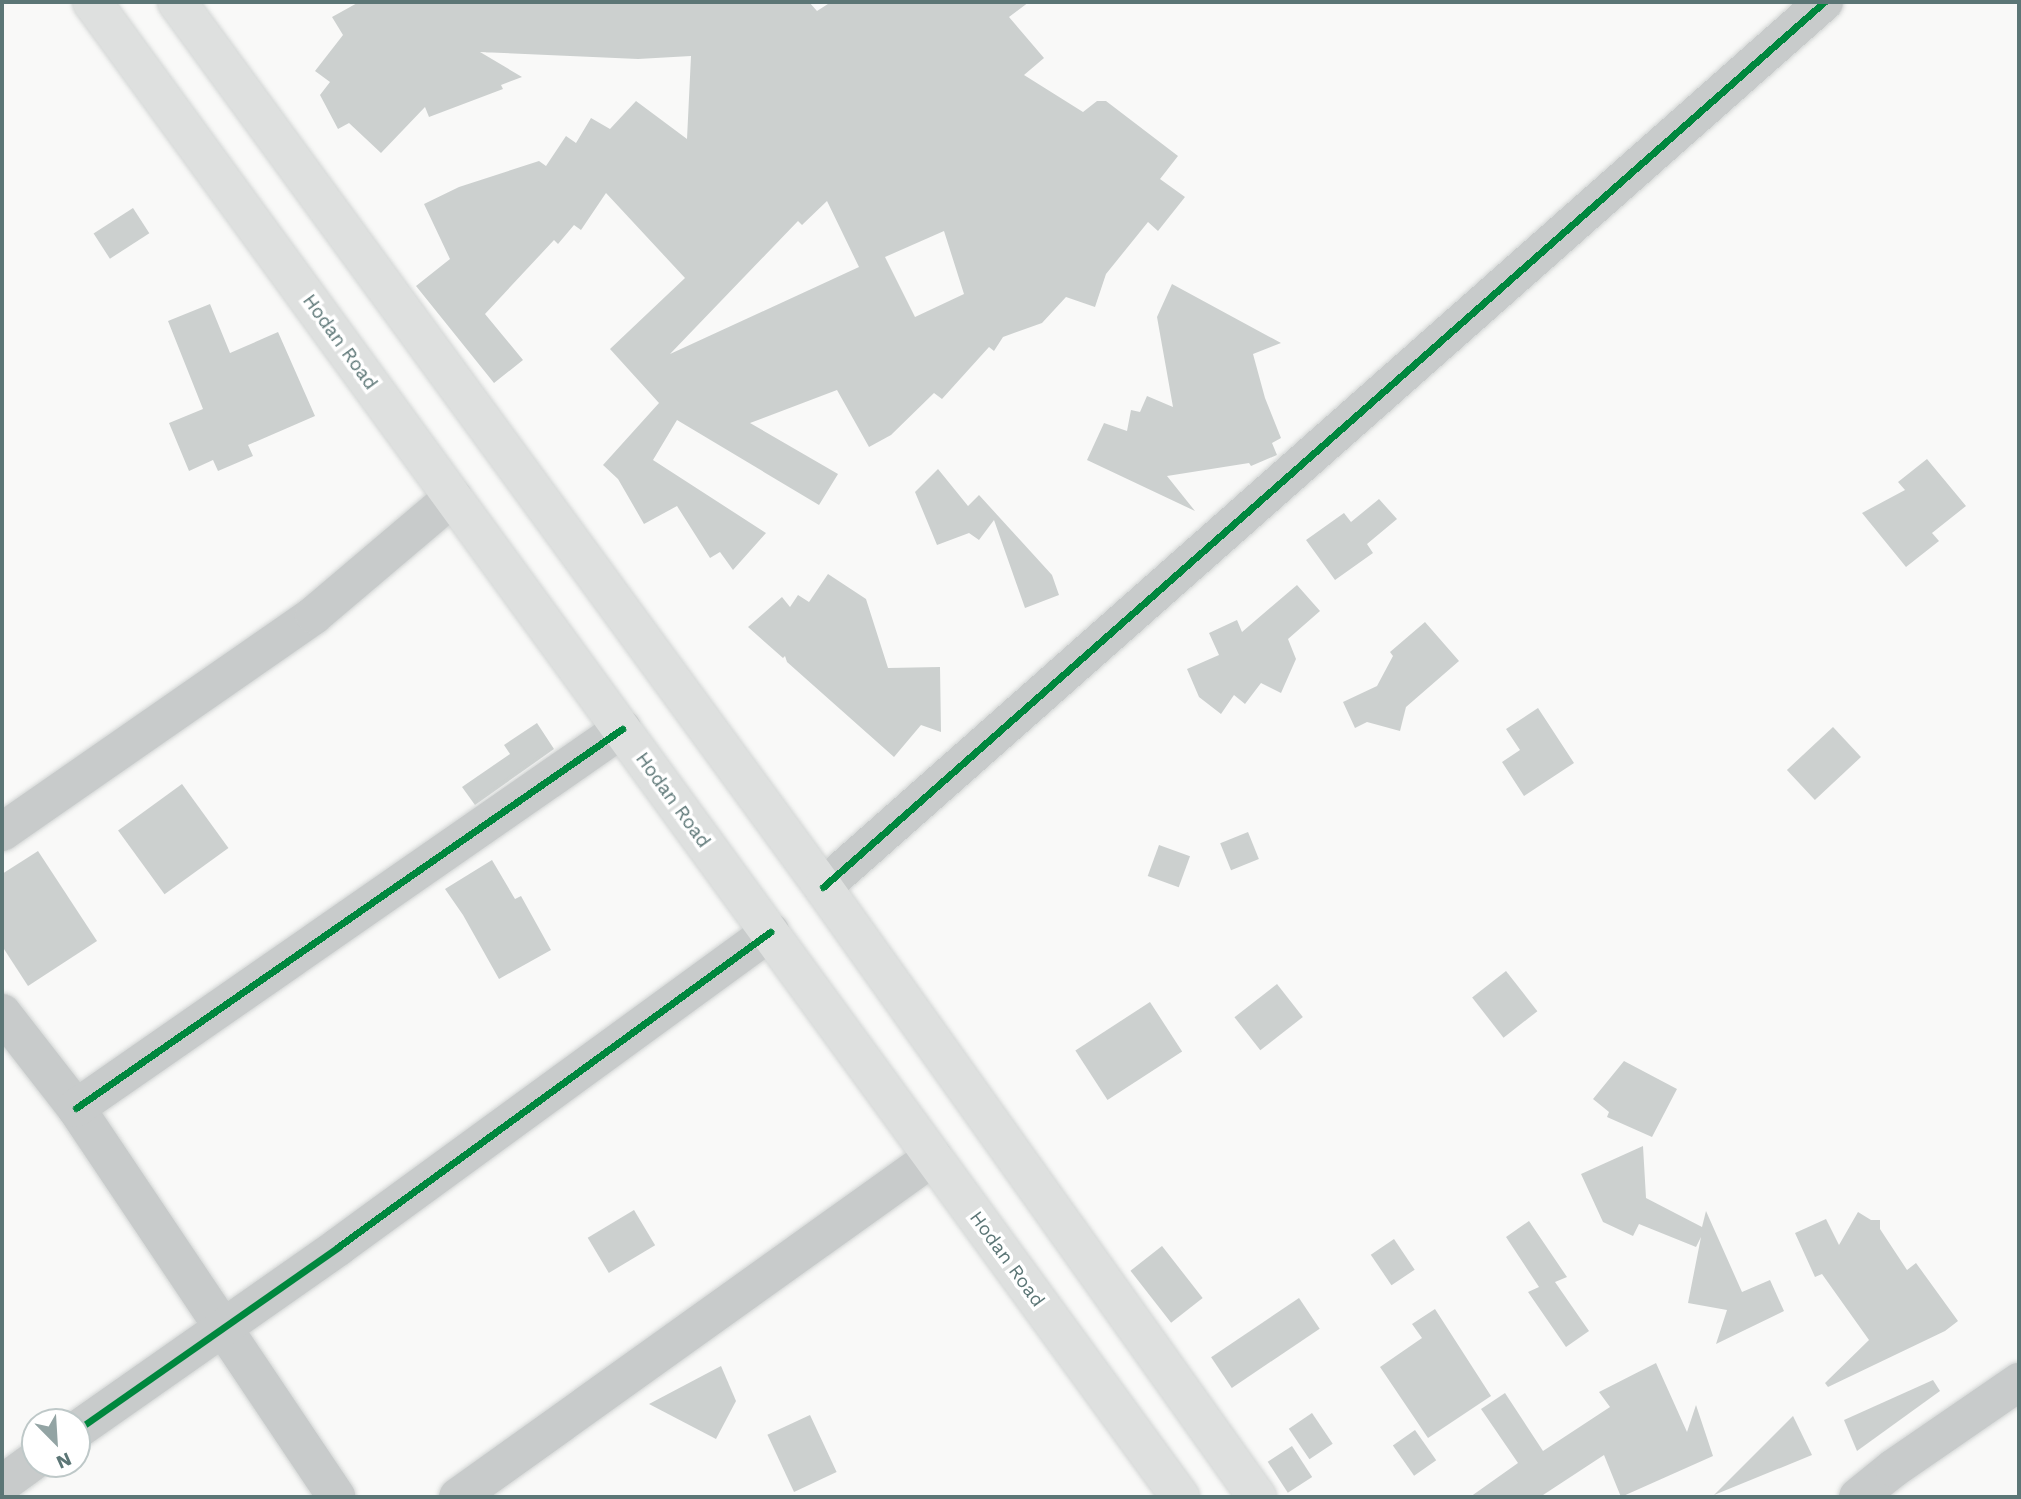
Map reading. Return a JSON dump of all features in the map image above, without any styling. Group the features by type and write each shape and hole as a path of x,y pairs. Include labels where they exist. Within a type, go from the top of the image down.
{"main road":[{"name":"Hodan Road","path":"92,2 1180,1497"},
{"path":"177,2 823,887 1257,1497"}],"street":[{"path":"823,887 1824,2"},
{"path":"2,832 314,615 453,497"},
{"path":"76,1108 622,729"},
{"path":"91,1420 338,1247 770,932"},
{"path":"2,1013 76,1108 337,1497"},
{"path":"458,1497 933,1157"},
{"path":"1858,1497 1894,1468 2019,1382"},
{"path":"2,1484 21,1470"}],"building":[{"path":"359,2 809,2 817,11 831,2 1029,2 1009,17 1044,58 1024,75 1083,112 1097,101 1106,101 1178,156 1160,179 1185,197 1158,231 1148,222 1106,274 1095,307 1066,297 1042,323 1003,337 994,351 989,347 942,399 934,393 891,435 869,447 837,390 750,423 838,474 819,505 677,420 653,460 766,533 733,570 720,552 710,558 677,506 644,524 618,479 603,465 659,403 610,349 685,278 606,193 581,230 574,225 558,244 554,240 485,314 523,360 494,383 416,286 450,259 424,204 459,187 539,161 546,166 566,136 576,143 591,118 610,129 636,101 687,139 691,56 638,59 480,52 522,77 501,85 503,89 429,117 425,107 381,153 349,123 338,129 320,95 330,82 315,71 343,35 332,17","holes":["827,201 859,267 670,354 798,221 802,225","944,231 964,294 915,317 885,257"]},
{"path":"133,208 149,233 110,259 94,234"},
{"path":"1172,284 1281,343 1253,354 1265,398 1281,438 1272,443 1277,455 1251,466 1249,463 1167,476 1195,511 1087,460 1104,423 1127,431 1131,410 1140,412 1147,396 1173,407 1157,317"},
{"path":"210,304 230,353 278,332 315,416 248,445 253,456 218,471 213,460 189,471 169,423 203,409 168,321"},
{"path":"1927,459 1966,506 1932,533 1939,541 1906,567 1862,513 1905,490 1898,482"},
{"path":"938,469 968,506 979,495 1052,575 1059,595 1025,608 994,520 979,540 969,533 937,545 915,492"},
{"path":"1379,499 1397,519 1367,544 1373,553 1335,580 1306,540 1344,513 1351,522"},
{"path":"828,574 866,599 888,668 940,667 941,732 921,725 894,757 787,662 785,656 783,658 748,627 782,597 790,607 798,595 809,602"},
{"path":"1297,585 1320,611 1288,639 1296,659 1281,693 1261,683 1245,704 1234,695 1221,714 1199,697 1187,669 1219,655 1209,633 1237,620 1242,632"},
{"path":"1425,622 1459,661 1406,707 1400,731 1367,722 1355,728 1343,702 1377,686 1393,656 1390,652"},
{"path":"1538,708 1574,763 1524,796 1502,762 1520,750 1506,729"},
{"path":"537,723 554,749 475,805 462,787 510,754 504,745"},
{"path":"1833,727 1861,757 1815,800 1787,770"},
{"path":"182,784 228,848 165,894 118,830"},
{"path":"1248,832 1259,859 1231,870 1220,843"},
{"path":"1159,845 1190,856 1179,887 1148,876"},
{"path":"38,851 97,941 28,986 2,946 2,874"},
{"path":"492,860 515,899 521,896 551,950 499,979 445,889"},
{"path":"1506,971 1537,1011 1504,1038 1472,997"},
{"path":"1277,984 1303,1017 1260,1050 1234,1017"},
{"path":"1150,1002 1182,1051 1107,1100 1075,1050"},
{"path":"1624,1061 1677,1089 1652,1137 1607,1117 1609,1112 1593,1099"},
{"path":"1643,1146 1646,1198 1702,1227 1706,1211 1742,1292 1770,1280 1784,1311 1716,1344 1727,1310 1688,1303 1701,1237 1696,1247 1639,1224 1633,1236 1603,1222 1581,1174"},
{"path":"634,1210 655,1245 609,1273 588,1238"},
{"path":"1858,1212 1871,1220 1880,1220 1880,1229 1907,1270 1916,1263 1958,1321 1945,1331 1828,1387 1825,1383 1869,1340 1822,1274 1815,1277 1795,1233 1826,1219 1839,1245"},
{"path":"1529,1221 1567,1277 1555,1282 1589,1331 1566,1347 1528,1292 1539,1287 1506,1237"},
{"path":"1394,1239 1415,1270 1391,1285 1371,1255"},
{"path":"1162,1246 1203,1298 1171,1323 1130,1271"},
{"path":"1299,1298 1320,1329 1232,1388 1211,1357"},
{"path":"1435,1309 1491,1396 1428,1438 1380,1367 1422,1338 1412,1324"},
{"path":"1656,1363 1687,1432 1696,1405 1713,1456 1621,1497 1604,1455 1540,1497 1470,1497 1518,1463 1481,1409 1505,1393 1543,1451 1610,1407 1599,1392"},
{"path":"721,1366 736,1401 716,1439 649,1404"},
{"path":"1933,1380 1940,1391 1857,1451 1844,1420"},
{"path":"1312,1413 1333,1444 1309,1459 1289,1429"},
{"path":"810,1415 837,1472 794,1492 767,1435"},
{"path":"1793,1416 1812,1455 1714,1495"},
{"path":"1415,1430 1436,1460 1414,1476 1393,1445"},
{"path":"1292,1446 1312,1477 1288,1493 1268,1462"}],"cycle path":[{"path":"823,887 1824,2"},
{"path":"76,1108 622,729"},
{"path":"91,1420 338,1247 770,932"}]}
